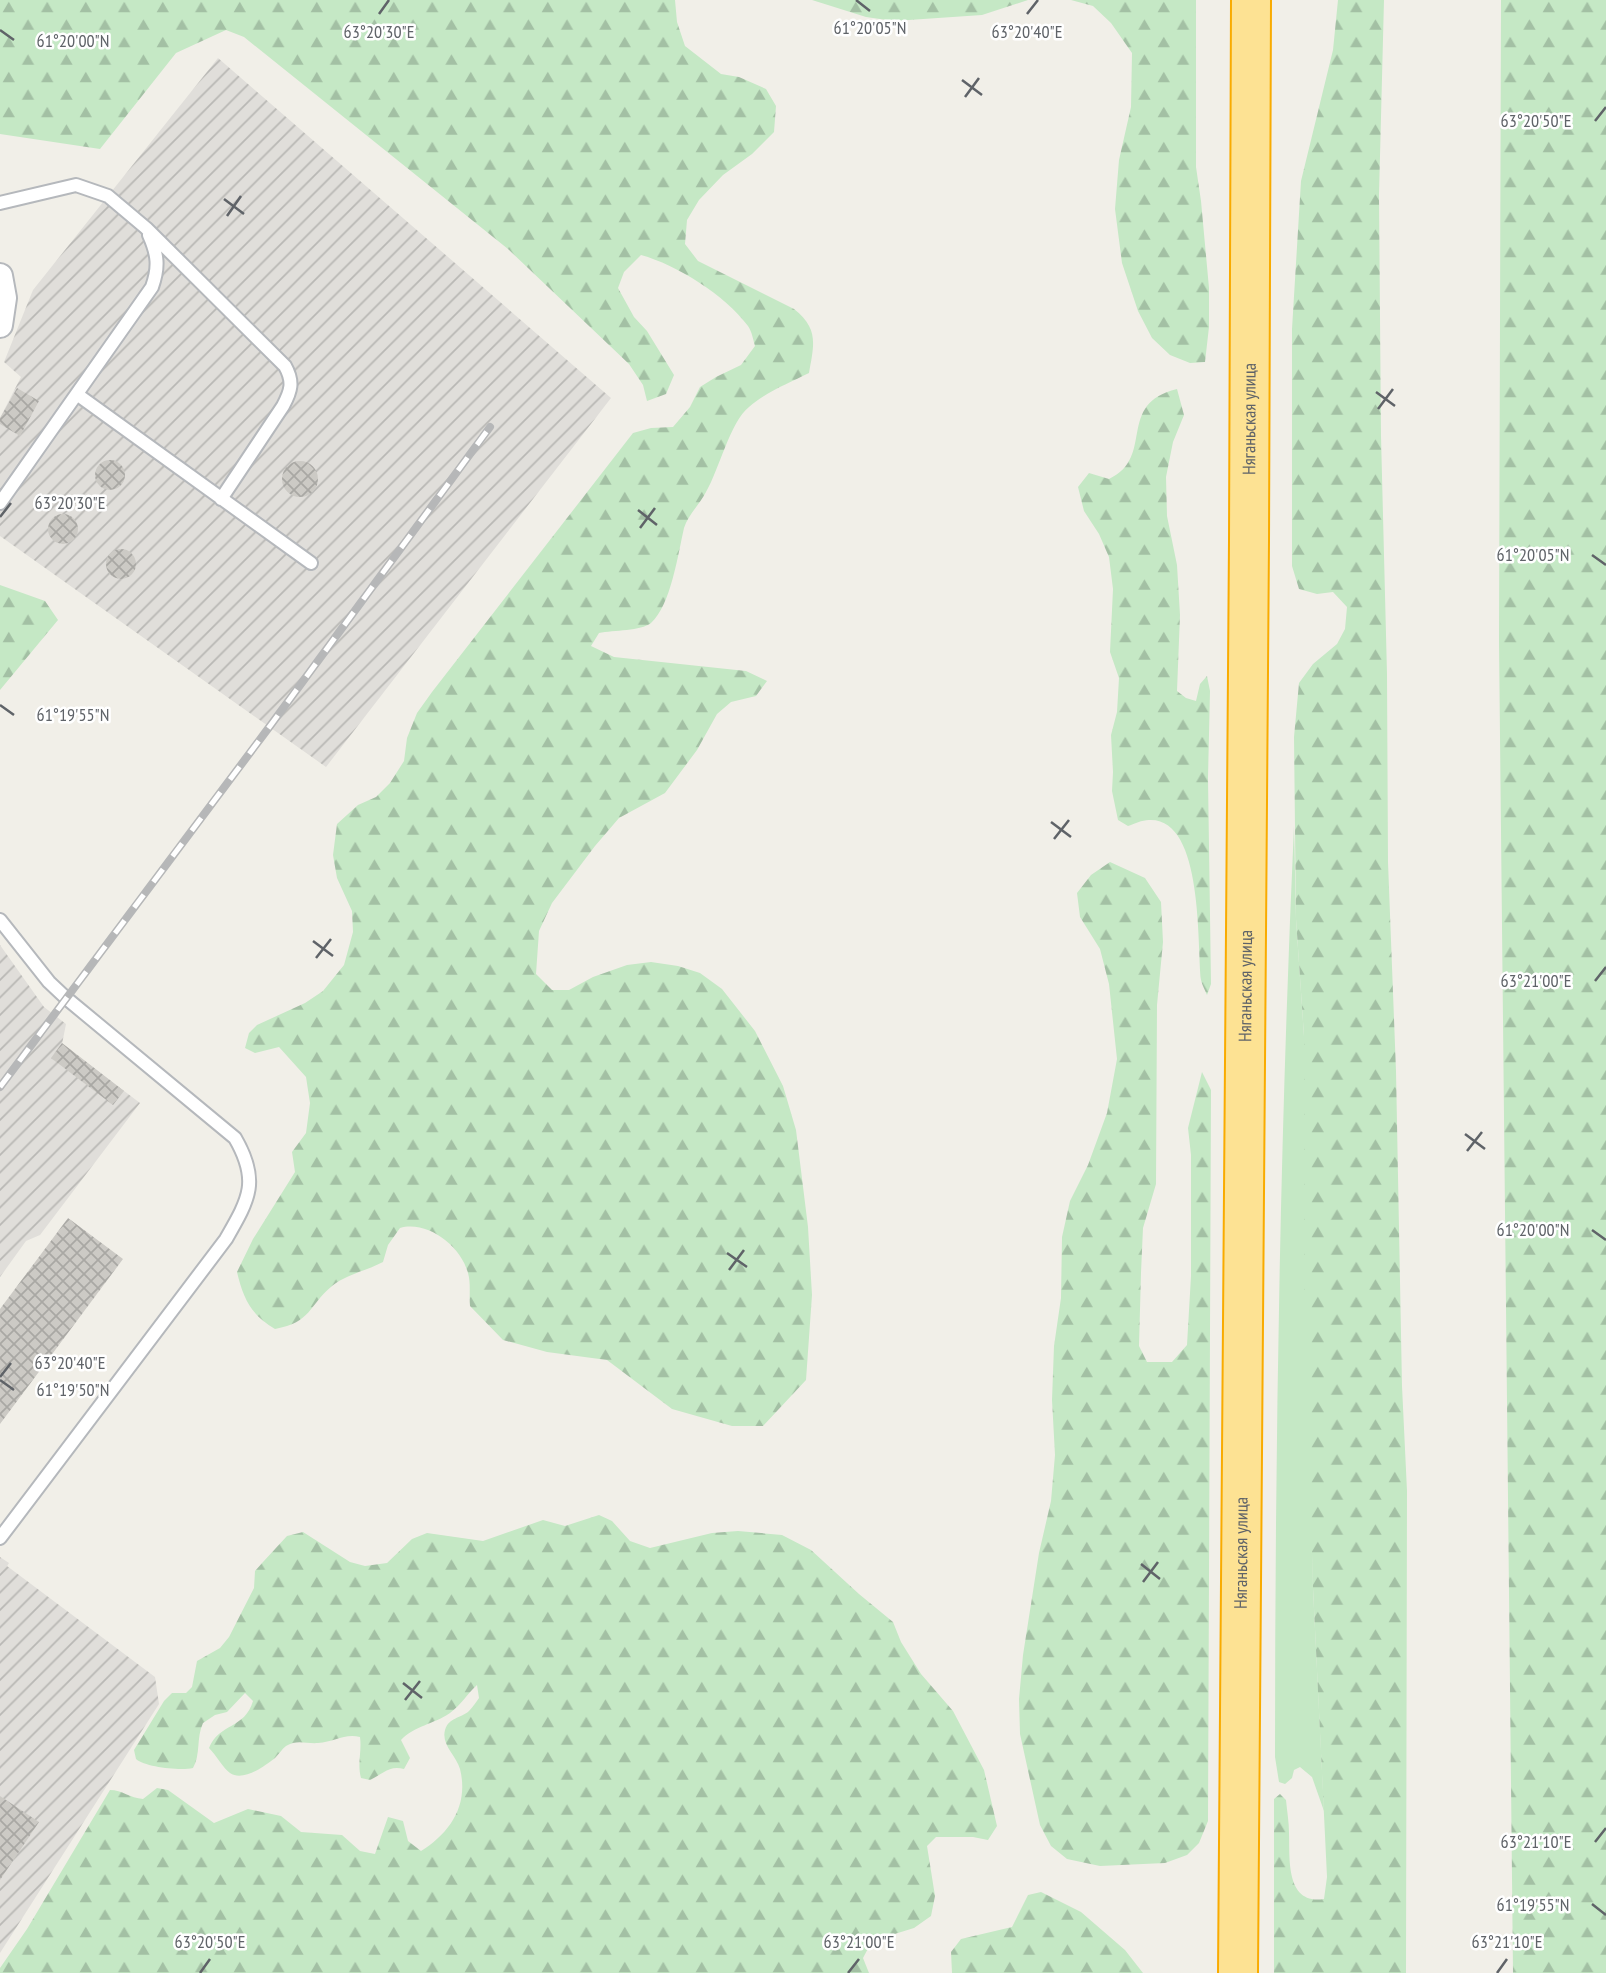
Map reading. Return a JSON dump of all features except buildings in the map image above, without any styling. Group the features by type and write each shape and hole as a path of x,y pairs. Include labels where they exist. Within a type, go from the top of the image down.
{"highway":[{"name":"Няганьская улица","path":"1238,1973 1251,0"}],"street":[{"path":"0,276 4,298 0,325"}],"lane":[{"path":"0,203 76,185 108,196 146,228 285,366 291,377 291,390 221,499"},
{"path":"0,503 152,287 158,272 158,258 146,228"},
{"path":"78,395 311,563"},
{"path":"0,920 49,982 66,998 235,1138 248,1160 250,1179 245,1202 226,1240 0,1538"}],"shaded area":[{"path":"218,58 611,398 326,767 0,536 0,418 21,377 4,362 33,290"},
{"path":"0,945 44,1007 66,1024 62,1044 140,1103 40,1235 26,1241 0,1277"},
{"path":"0,1557 9,1563 7,1566 155,1677 159,1704 0,1953"}],"green space":[{"path":"0,0 675,0 677,22 685,46 721,74 739,77 766,89 776,106 774,132 752,154 723,175 699,200 687,220 685,244 698,261 794,309 802,316 808,323 813,338 809,373 778,388 742,414 711,483 686,523 669,592 658,615 651,623 641,628 599,633 591,646 614,657 746,671 767,681 756,696 731,702 717,714 697,750 665,793 619,818 595,846 552,903 539,931 536,974 552,990 569,990 593,977 627,965 651,962 700,973 722,989 755,1031 783,1086 796,1130 808,1227 812,1295 806,1380 763,1426 732,1426 672,1409 607,1360 547,1352 503,1340 470,1306 469,1277 458,1253 442,1237 421,1228 400,1228 388,1245 383,1262 338,1282 324,1293 303,1318 275,1329 249,1305 237,1272 253,1239 295,1172 292,1152 306,1133 310,1103 306,1077 279,1047 255,1053 245,1048 249,1033 257,1025 305,1003 323,991 344,965 353,932 352,911 337,878 333,855 337,824 358,805 376,797 390,783 404,761 407,738 417,713 633,433 651,428 673,427 690,407 700,387 741,365 755,346 749,328 727,303 714,293 670,266 641,255 624,272 618,288 634,317 647,331 674,375 666,394 647,401 643,385 629,364 508,249 244,37 226,30 176,53 100,149 0,134"},
{"path":"812,0 1028,0 982,15 894,21 866,17"},
{"path":"1071,0 1196,0 1196,167 1209,288 1209,327 1205,362 1190,363 1170,355 1152,338 1138,311 1122,263 1115,209 1119,160 1131,107 1132,53 1111,23 1093,6"},
{"path":"1338,0 1384,0 1379,195 1381,436 1388,862 1407,1491 1406,1973 1274,1973 1274,1799 1280,1794 1286,1800 1290,1866 1296,1887 1302,1895 1311,1899 1324,1899 1327,1877 1313,1588 1304,1281 1304,1036 1296,919 1294,737 1299,683 1313,664 1337,644 1345,629 1347,607 1333,592 1317,594 1299,589 1292,566 1292,329 1301,181 1333,50"},
{"path":"1501,0 1606,0 1606,1973 1513,1973 1499,641"},
{"path":"1177,389 1184,415 1173,442 1166,477 1167,516 1177,565 1180,615 1177,691 1196,701 1200,684 1207,676 1210,691 1208,778 1211,984 1207,995 1201,980 1194,886 1189,860 1180,839 1167,825 1149,820 1128,826 1118,820 1112,791 1111,735 1117,712 1119,678 1110,652 1113,589 1109,557 1099,534 1084,511 1078,487 1089,473 1109,479 1123,469 1131,458 1141,418 1147,406 1158,396"},
{"path":"0,585 45,601 58,620 0,690"},
{"path":"1294,826 1296,919 1304,1036 1313,1588 1324,1811 1312,1777 1300,1767 1294,1770 1292,1778 1285,1784 1279,1782 1275,1757 1279,1292"},
{"path":"1110,862 1145,878 1161,902 1163,942 1157,1005 1156,1184 1143,1228 1141,1273 1139,1346 1147,1362 1172,1362 1187,1345 1191,1276 1191,1155 1188,1128 1202,1072 1211,1090 1208,1821 1199,1843 1187,1855 1165,1863 1100,1866 1067,1859 1051,1846 1040,1825 1020,1734 1019,1699 1039,1553 1051,1501 1055,1455 1052,1400 1054,1346 1061,1298 1062,1237 1070,1201 1088,1165 1107,1113 1117,1059 1109,984 1100,949 1080,917 1077,893 1091,875"},
{"path":"599,1515 612,1521 630,1541 650,1548 712,1533 738,1531 782,1535 811,1550 893,1622 901,1642 921,1674 953,1711 984,1770 997,1826 988,1840 973,1837 936,1837 927,1846 935,1896 931,1916 914,1928 872,1941 863,1958 869,1973 0,1973 0,1968 27,1929 110,1790 143,1799 157,1788 168,1790 214,1823 248,1809 281,1816 301,1832 342,1835 360,1851 375,1854 388,1817 403,1821 408,1841 421,1851 441,1836 455,1817 462,1794 462,1782 460,1769 444,1735 452,1720 466,1714 479,1698 477,1685 450,1713 412,1731 401,1740 410,1758 404,1769 390,1769 370,1780 361,1778 360,1737 355,1736 318,1743 294,1743 286,1746 275,1758 254,1772 241,1776 230,1773 209,1748 219,1734 238,1722 249,1710 253,1701 245,1693 227,1712 215,1715 203,1723 193,1768 163,1768 136,1759 134,1750 164,1701 172,1693 186,1693 192,1687 197,1661 220,1648 229,1637 254,1588 255,1571 287,1536 303,1532 350,1562 365,1566 387,1563 412,1539 427,1533 483,1541 543,1520 565,1526"},
{"path":"1041,1892 1081,1912 1125,1950 1143,1973 952,1973 951,1952 961,1939 1012,1927 1028,1895"}],"railway":[{"path":"0,1087 490,427"}]}
